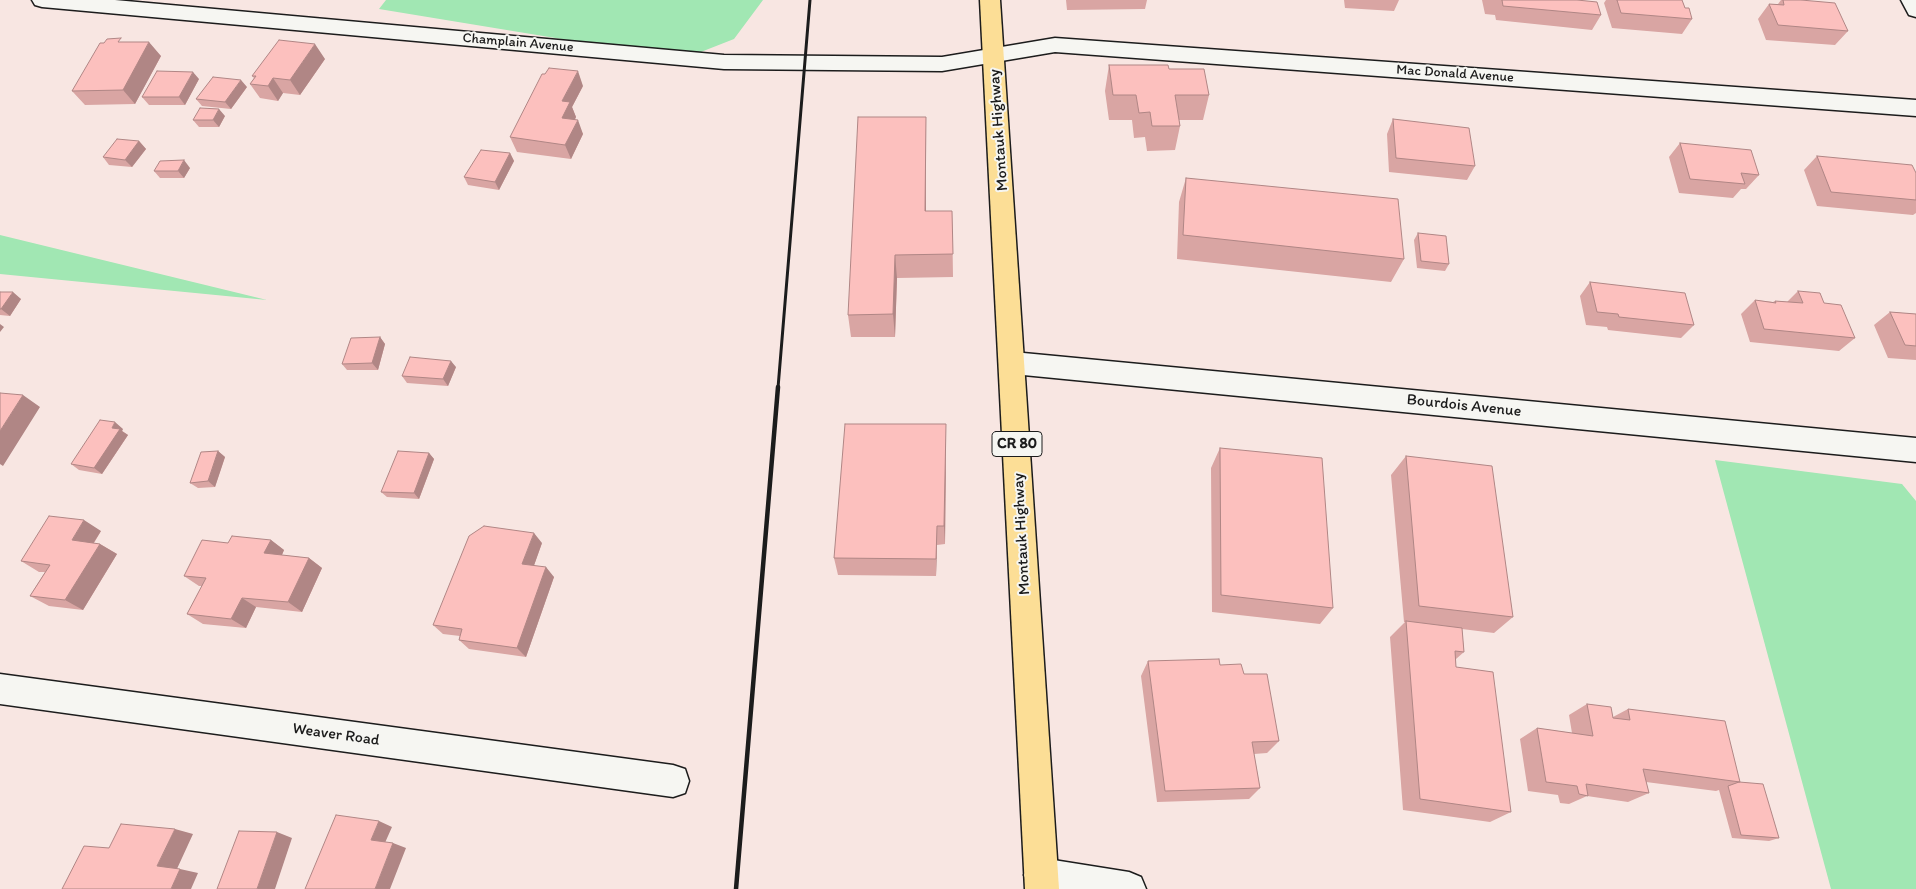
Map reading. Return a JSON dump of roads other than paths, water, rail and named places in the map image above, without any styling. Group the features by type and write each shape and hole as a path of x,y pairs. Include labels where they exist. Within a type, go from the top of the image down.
{"main road":[{"name":"Montauk Highway","path":"990,0 1013,363 1041,882"}],"street":[{"name":"Champlain Avenue","path":"42,0 724,62 942,64 994,55"},
{"path":"1910,0 1916,10"},
{"name":"Mac Donald Avenue","path":"994,55 1055,45 1916,108"},
{"name":"Bourdois Avenue","path":"1013,363 1916,450"},
{"name":"Weaver Road","path":"0,689 672,781"},
{"path":"1041,882 1129,889"}],"railway":[{"path":"778,388 810,0"},
{"path":"736,889 778,387"}]}
